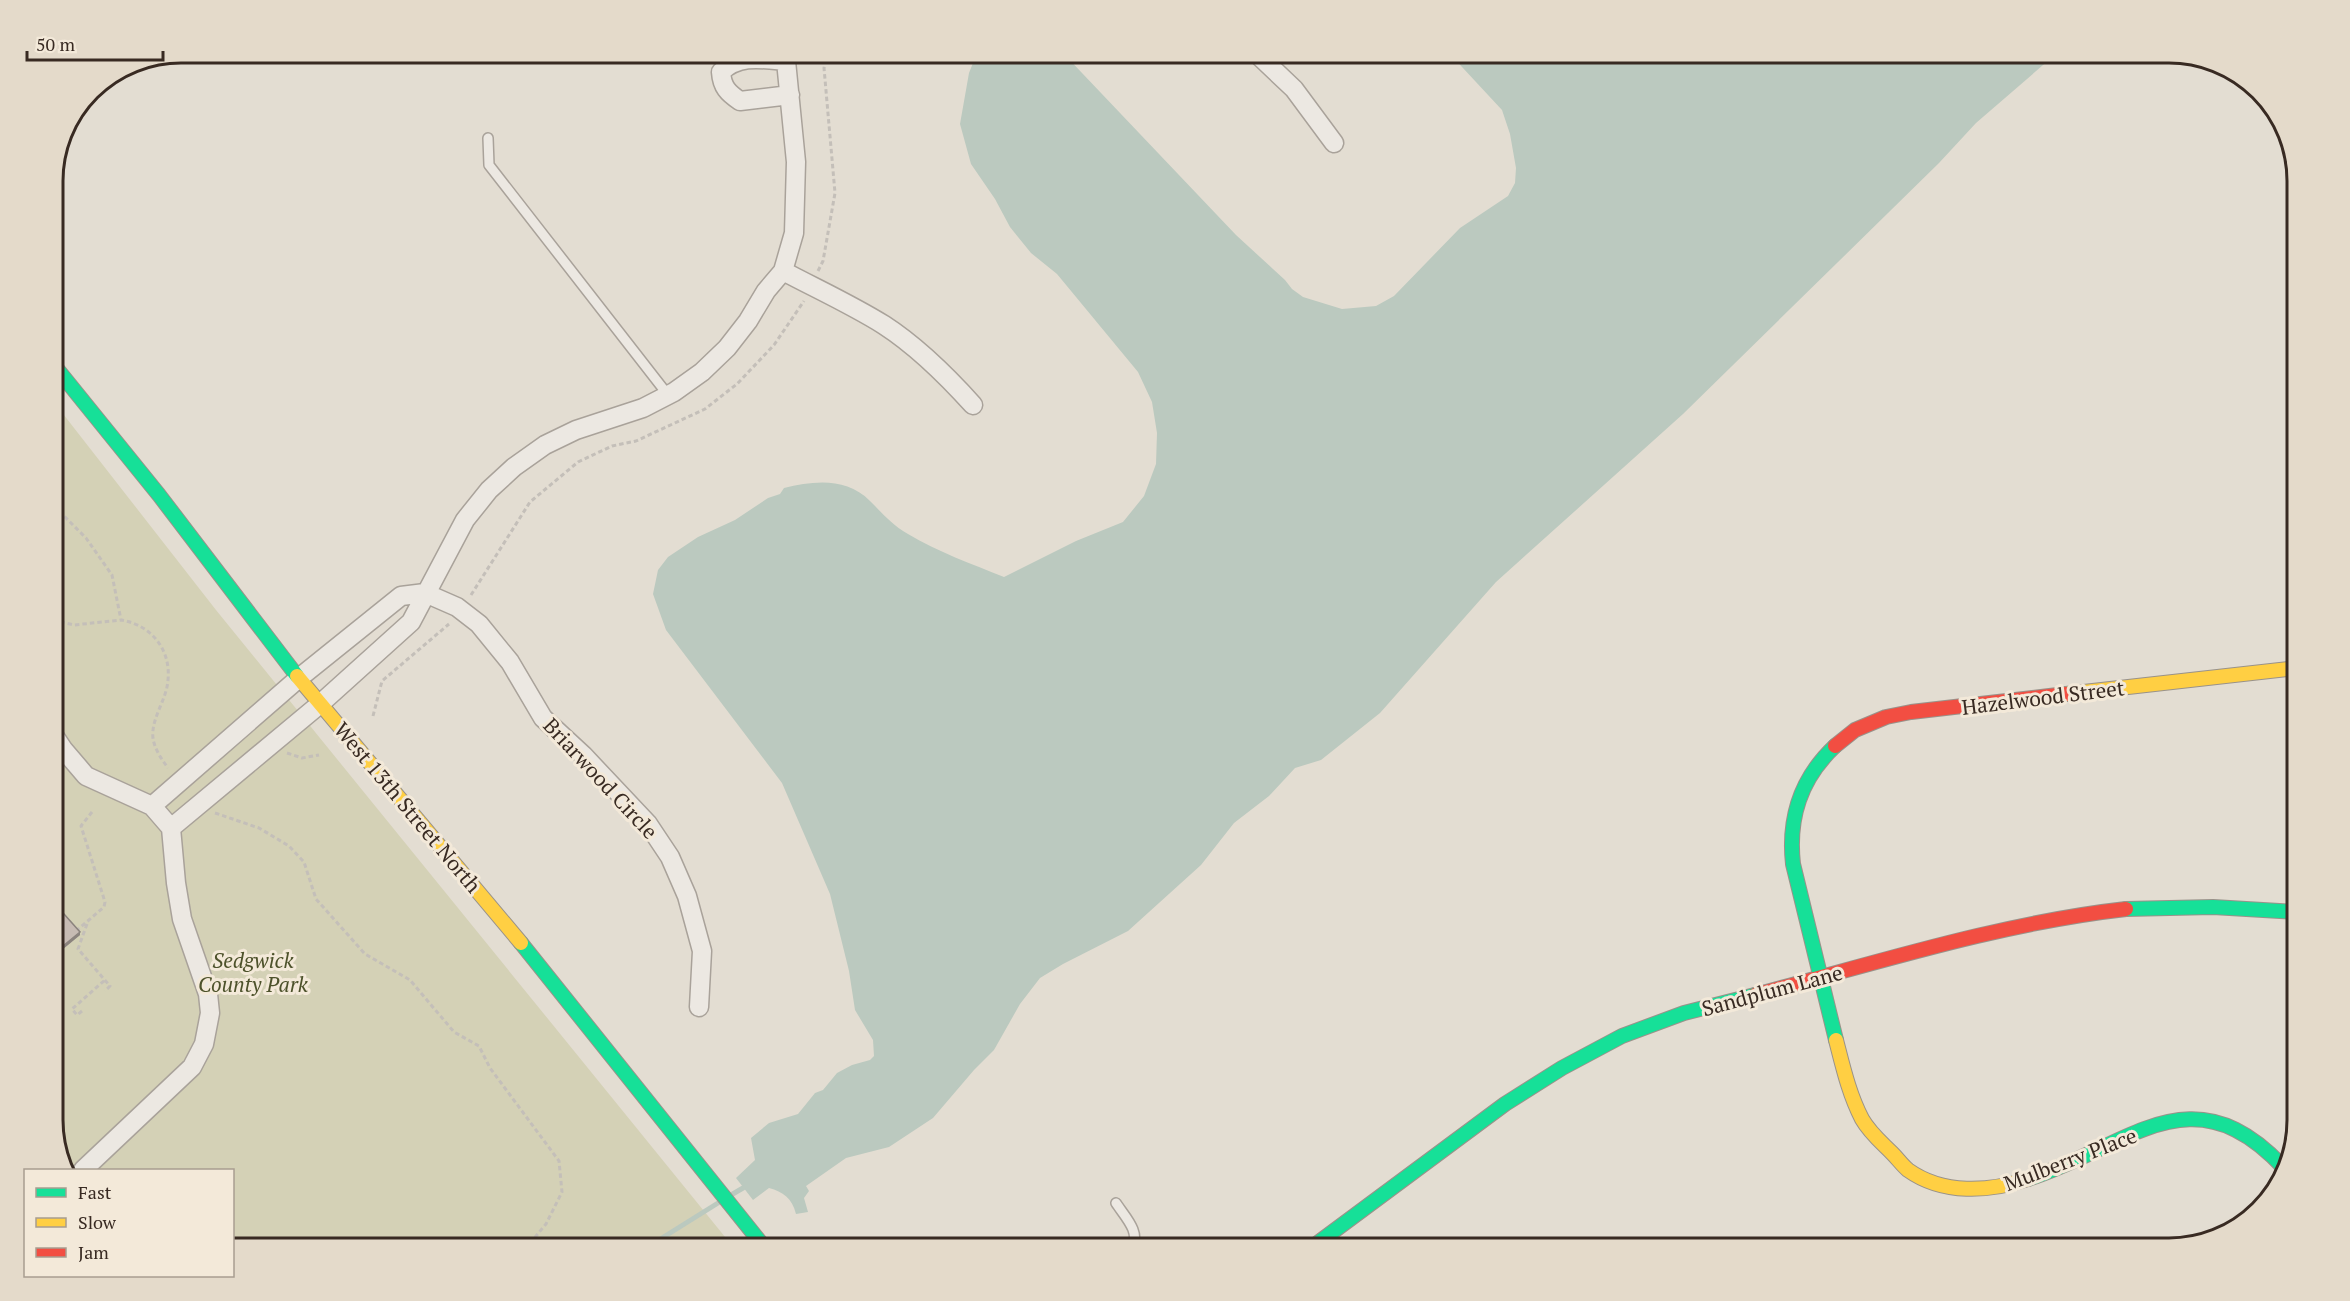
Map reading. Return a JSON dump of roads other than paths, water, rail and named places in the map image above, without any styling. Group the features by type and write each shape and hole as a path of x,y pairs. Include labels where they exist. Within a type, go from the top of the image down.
{"street":[{"path":"733,63 721,72 722,84 728,93 740,101 790,95"},
{"path":"171,828 320,704 411,622 465,520 489,490 514,467 545,445 576,430 643,408 668,395 702,372 727,348 748,321 766,291 783,271 794,233 796,162 788,63"},
{"path":"1267,63 1294,89 1334,143"},
{"path":"783,271 885,326 948,377 973,405"},
{"name":"West 13th Street North","path":"63,376 159,495 299,678 503,921 757,1238"},
{"path":"152,806 299,678 401,596 425,593"},
{"name":"Briarwood Circle","path":"425,593 457,607 479,624 510,662 543,718 583,755 648,824 670,857 687,896 702,951 699,1006"},
{"name":"Hazelwood Street","path":"1810,774 1824,755 1848,734 1873,721 1911,712 2287,669"},
{"path":"63,749 86,776 152,806 171,828 182,919 208,994 210,1012 208,1032 198,1056 183,1077 84,1169"},
{"name":"Mulberry Place","path":"1810,774 1795,806 1790,834 1793,864 1854,1101 1871,1133 1910,1170 1933,1183 1966,1190 1999,1189 2052,1171 2157,1125 2187,1118 2217,1122 2240,1130 2266,1148 2279,1162"},
{"name":"Sandplum Lane","path":"1324,1238 1505,1104 1562,1068 1612,1042 1684,1013 2024,925 2082,914 2145,907 2213,907 2287,911"}],"lane":[{"path":"488,138 489,165 668,395"},
{"path":"1116,1203 1134,1230 1135,1238"}],"waterway":[{"path":"731,1195 743,1188"},
{"path":"662,1238 718,1203"}],"park label":[{"name":"Sedgwick County Park","path":"253,972"}]}
